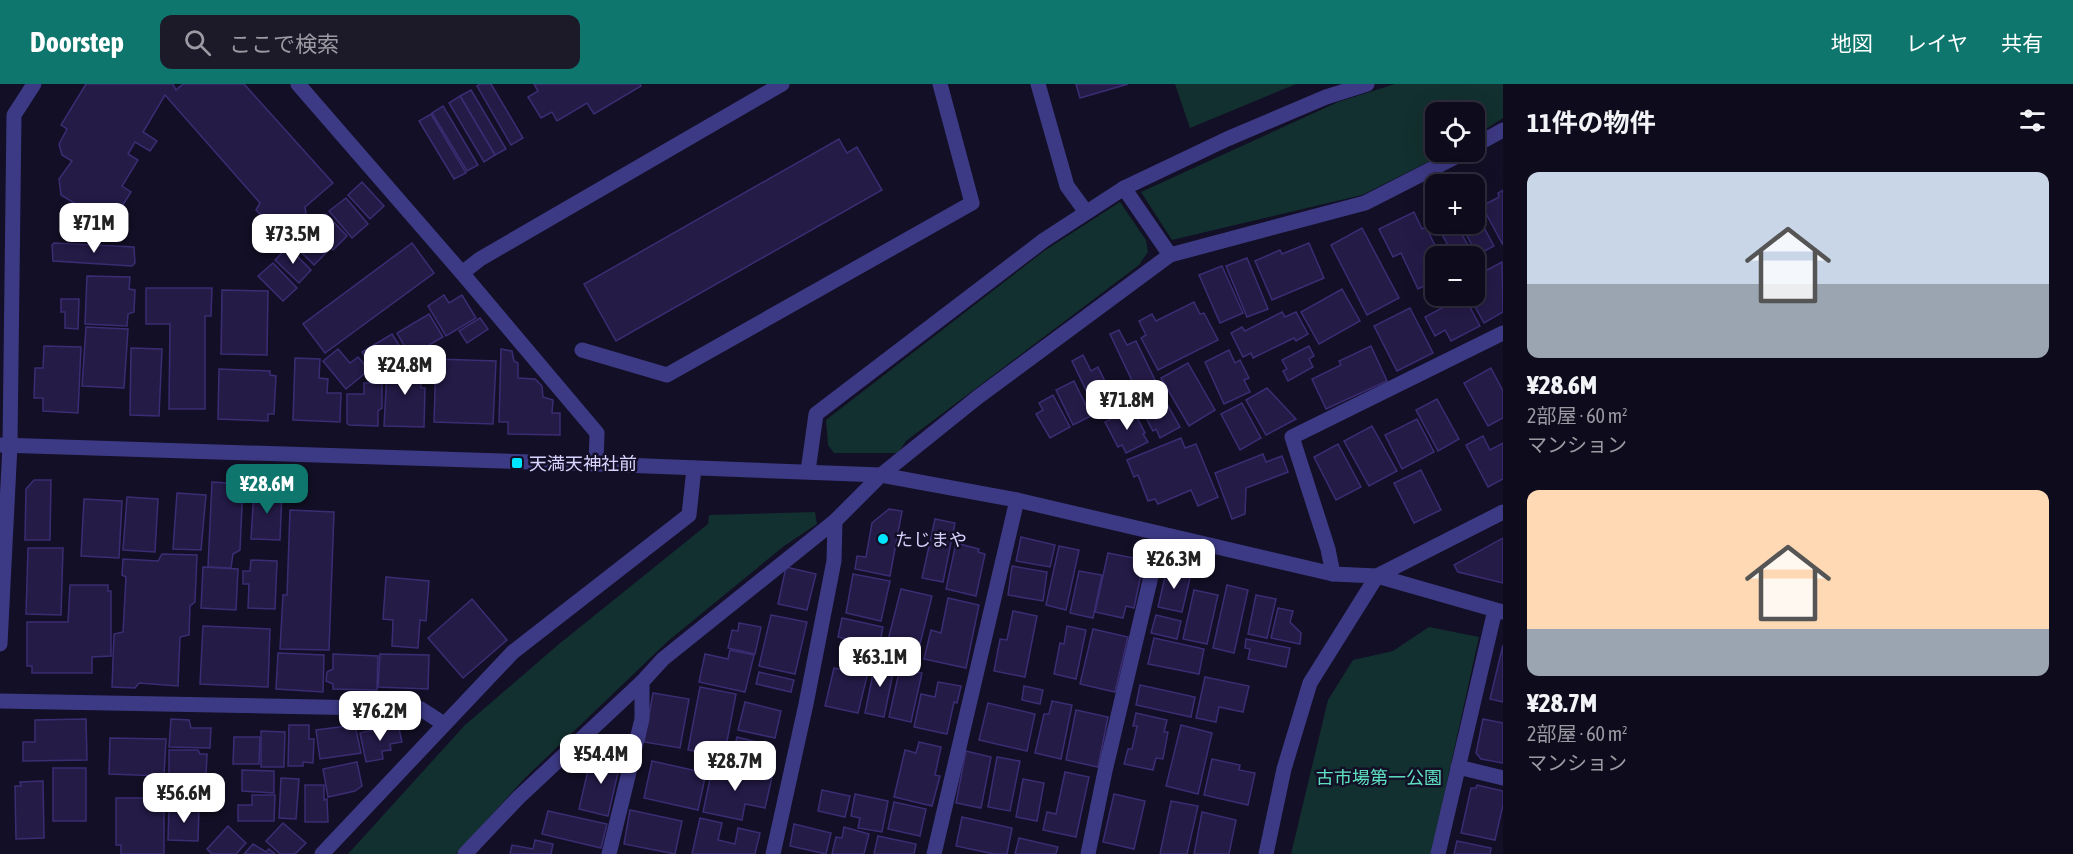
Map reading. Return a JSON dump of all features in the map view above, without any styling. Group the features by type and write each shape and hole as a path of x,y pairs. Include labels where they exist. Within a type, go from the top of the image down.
{"street":[{"path":"0,644 5,445 7,129 34,84"},
{"path":"298,84 597,433 596,464"},
{"path":"462,273 487,255 782,84"},
{"path":"582,350 667,375 972,203 940,84"},
{"path":"1038,84 1067,186 1086,212"},
{"path":"808,471 816,414 1044,240 1124,188 1326,97 1367,84"},
{"path":"1485,140 1503,130"},
{"path":"465,854 519,798 642,682 663,659 835,521 881,475 978,397 1170,255 1365,203 1445,162"},
{"path":"1124,188 1170,255"},
{"path":"1333,574 1328,549 1292,437 1503,333"},
{"path":"5,445 881,475 1017,500 1333,574 1377,576 1499,611 1438,854"},
{"path":"322,854 513,652 689,515 694,468"},
{"path":"934,854 1017,500"},
{"path":"1266,854 1284,769 1310,683 1377,576 1503,512"},
{"path":"773,854 834,561 835,521"},
{"path":"1088,854 1161,534"},
{"path":"609,854 642,718 642,682"},
{"path":"0,700 420,709 444,724"},
{"path":"1458,767 1503,778"}],"green space":[{"path":"1175,84 1296,84 1190,128"},
{"path":"1395,84 1503,84 1503,118 1485,130 1485,102 1425,102 1425,162 1428,162 1362,195 1172,240 1141,192 1338,102"},
{"path":"1120,202 1146,240 1148,252 1139,265 906,441 898,453 834,453 828,445 826,420 1044,251"},
{"path":"815,512 817,524 784,546 668,641 524,779 456,854 348,854 465,725 559,644 708,524 709,515"},
{"name":"古市場第一公園","path":"1429,627 1479,637 1431,854 1291,854 1328,700 1353,660 1393,651"}],"building":[{"path":"86,84 173,84 176,90 183,84 244,84 333,183 305,207 306,213 281,236 256,210 260,203 165,95 143,132 157,141 150,151 135,142 128,154 138,160 122,186 131,192 110,225 61,195 59,179 72,161 62,155 59,144 67,129 61,125"},
{"path":"491,84 523,138 511,145 477,86"},
{"path":"534,84 640,84 641,86 594,114 587,103 557,121 552,112 541,118 528,97 538,91"},
{"path":"1076,84 1128,84 1080,98"},
{"path":"471,90 506,149 495,155 460,96"},
{"path":"460,96 495,155 484,162 449,103"},
{"path":"443,106 478,165 467,171 432,113"},
{"path":"431,114 466,173 454,179 419,121"},
{"path":"839,139 847,153 857,147 882,190 616,341 584,284"},
{"path":"362,182 384,206 370,219 348,195"},
{"path":"1503,190 1503,245 1485,212 1485,204 1499,197 1498,193"},
{"path":"346,198 368,224 352,238 329,211"},
{"path":"1414,212 1422,229 1425,228 1425,234 1429,234 1435,246 1425,246 1425,286 1418,289 1401,253 1393,257 1379,229"},
{"path":"326,214 347,236 333,250 311,228"},
{"path":"1362,228 1399,298 1367,315 1331,245"},
{"path":"1485,229 1494,246 1485,251 1485,246 1472,246 1466,234 1485,234"},
{"path":"307,231 328,251 314,265 293,244"},
{"path":"1442,234 1462,234 1468,246 1448,246"},
{"path":"54,243 134,247 135,263 132,266 53,261 52,245"},
{"path":"412,243 434,273 325,353 303,324"},
{"path":"1309,243 1324,278 1272,300 1255,261 1280,250 1282,254"},
{"path":"288,247 311,270 299,283 275,260"},
{"path":"1247,258 1268,309 1247,317 1226,266"},
{"path":"1502,262 1503,312 1484,323 1475,306 1485,306 1485,271"},
{"path":"273,263 297,288 283,301 258,276"},
{"path":"1222,266 1243,313 1220,323 1199,275"},
{"path":"87,276 130,277 129,289 135,290 134,312 128,314 127,326 85,324"},
{"path":"146,288 212,288 211,316 205,316 205,409 169,409 170,324 146,324"},
{"path":"1342,289 1360,321 1319,344 1301,312"},
{"path":"222,290 268,291 267,355 221,354"},
{"path":"444,295 449,303 462,295 476,318 446,336 428,306"},
{"path":"61,299 79,299 78,329 65,328 65,312 61,312"},
{"path":"1194,302 1200,314 1204,313 1218,340 1158,370 1141,338 1146,335 1139,321 1152,314 1156,321"},
{"path":"1445,306 1469,306 1480,326 1451,341 1445,330 1435,336 1425,317"},
{"path":"1410,308 1433,353 1397,371 1374,326"},
{"path":"1282,312 1285,317 1296,312 1308,334 1296,341 1294,338 1253,358 1251,353 1243,357 1231,333 1242,327 1245,331"},
{"path":"429,314 443,337 410,356 397,333"},
{"path":"480,318 488,329 467,343 459,331"},
{"path":"86,327 128,329 124,388 82,386"},
{"path":"1119,330 1127,345 1136,341 1157,384 1143,390 1141,384 1135,387 1110,334"},
{"path":"392,334 406,356 376,375 362,352"},
{"path":"44,346 81,347 78,413 43,411 43,398 34,398 35,368 43,368"},
{"path":"1309,346 1314,356 1309,359 1313,367 1288,381 1283,371 1287,369 1282,360"},
{"path":"1371,346 1387,381 1326,409 1312,379 1341,365 1339,361"},
{"path":"131,348 162,349 159,416 130,415"},
{"path":"338,349 350,363 358,357 369,370 346,389 323,361"},
{"path":"501,349 512,351 514,361 518,363 518,378 535,379 542,386 543,397 553,400 552,413 560,413 560,435 508,434 508,422 499,422"},
{"path":"1229,350 1235,363 1240,360 1249,378 1244,380 1250,392 1224,404 1205,362"},
{"path":"1083,355 1091,371 1098,367 1117,406 1103,413 1102,411 1097,413 1072,361"},
{"path":"295,358 320,359 319,378 328,379 327,393 341,393 340,422 293,420"},
{"path":"436,359 496,361 493,424 434,422"},
{"path":"403,360 418,361 417,375 421,375 421,388 425,388 424,427 384,426 387,371"},
{"path":"1188,363 1215,410 1189,426 1161,378"},
{"path":"1491,368 1503,391 1503,418 1488,426 1464,383"},
{"path":"219,369 270,371 270,375 276,376 274,414 268,414 268,421 218,419"},
{"path":"1074,381 1091,416 1073,425 1056,390"},
{"path":"364,383 382,383 382,408 378,411 378,426 347,423 347,394 364,394"},
{"path":"1158,388 1180,427 1160,438 1156,429 1153,431 1138,403 1144,400 1142,396"},
{"path":"1267,388 1296,419 1266,435 1246,400"},
{"path":"1053,395 1070,427 1050,438 1036,414 1043,410 1039,403"},
{"path":"1437,399 1459,439 1438,451 1416,410"},
{"path":"1242,403 1261,438 1240,450 1221,414"},
{"path":"1132,408 1148,442 1126,453 1122,445 1118,447 1105,422"},
{"path":"1417,419 1434,452 1402,469 1385,435"},
{"path":"1372,426 1397,471 1369,486 1344,441"},
{"path":"1483,436 1490,450 1503,443 1503,479 1488,487 1466,445"},
{"path":"1181,438 1185,448 1196,444 1218,497 1198,506 1191,490 1158,504 1155,499 1148,501 1138,475 1134,477 1127,460"},
{"path":"1338,444 1361,487 1336,500 1314,457"},
{"path":"1263,454 1266,462 1282,456 1288,472 1246,488 1245,514 1232,519 1215,473"},
{"path":"1421,470 1441,510 1414,523 1394,483"},
{"path":"34,480 51,480 50,540 25,540 26,489"},
{"path":"212,482 243,484 240,550 233,554 231,568 208,567"},
{"path":"254,490 282,491 280,540 251,539"},
{"path":"177,493 206,495 201,550 173,549"},
{"path":"127,497 158,499 155,552 123,550"},
{"path":"84,499 122,501 119,558 81,556"},
{"name":"たじまや","path":"889,509 902,511 890,576 855,569 857,556 866,557 872,523"},
{"path":"290,510 334,512 329,650 280,649 283,595 287,595"},
{"path":"935,519 955,523 943,582 922,578"},
{"path":"1021,537 1055,545 1050,567 1016,561"},
{"path":"1503,538 1503,583 1458,572 1454,565"},
{"path":"956,543 979,549 978,552 985,554 976,596 946,589"},
{"path":"1059,546 1079,550 1066,610 1046,605"},
{"path":"28,548 63,548 61,615 26,614"},
{"path":"1108,553 1144,560 1134,608 1126,606 1123,618 1095,612"},
{"path":"162,554 197,555 195,602 190,606 189,635 180,637 178,686 139,683 135,688 112,687 114,634 123,632 126,577 122,575 123,559 158,561"},
{"path":"251,560 277,561 275,609 248,608 249,584 243,584 243,571 250,571"},
{"path":"1012,566 1047,572 1043,601 1008,595"},
{"path":"203,567 238,569 236,610 201,608"},
{"path":"786,567 816,574 807,610 778,604"},
{"path":"1167,568 1191,574 1182,612 1158,607"},
{"path":"1079,571 1102,575 1093,618 1070,613"},
{"path":"853,574 890,581 881,621 846,613"},
{"path":"386,577 429,581 426,621 420,620 418,648 392,646 393,620 383,619"},
{"path":"70,585 108,585 108,591 111,591 111,656 92,657 92,673 32,673 32,666 27,666 27,622 68,622"},
{"path":"1227,585 1248,590 1234,653 1213,648"},
{"path":"901,589 932,596 918,652 887,644"},
{"path":"1194,590 1218,595 1207,644 1183,639"},
{"path":"1256,595 1276,599 1267,638 1248,634"},
{"path":"948,598 979,605 966,668 924,659 931,630 941,633"},
{"path":"472,599 507,640 463,678 428,638"},
{"path":"1278,608 1293,611 1290,622 1301,633 1300,644 1271,638"},
{"path":"1013,611 1037,616 1025,677 994,671 1000,639 1007,640"},
{"path":"771,615 807,622 795,674 759,666"},
{"path":"1156,615 1181,621 1177,639 1151,633"},
{"path":"842,618 883,627 879,647 838,637"},
{"path":"739,623 761,627 755,654 728,648 732,630 738,631"},
{"path":"203,626 270,629 268,687 200,684"},
{"path":"1067,626 1086,630 1076,679 1054,674 1060,643 1064,644"},
{"path":"1093,629 1128,637 1115,692 1080,684"},
{"path":"1154,638 1204,649 1199,674 1148,664"},
{"path":"1246,639 1290,648 1286,667 1248,659 1250,649 1245,648"},
{"path":"1503,645 1503,702 1490,699"},
{"path":"857,649 872,653 868,671 853,668"},
{"path":"730,650 754,655 745,692 699,682 705,654 728,659"},
{"path":"278,653 324,655 323,692 276,689"},
{"path":"333,654 378,656 377,690 333,689 333,684 326,681 327,672 333,669"},
{"path":"380,654 429,655 428,689 378,687"},
{"path":"876,659 895,663 884,717 865,713"},
{"path":"834,668 867,676 858,713 825,706"},
{"path":"900,668 922,673 911,722 889,717"},
{"path":"759,672 794,680 791,692 756,684"},
{"path":"1205,677 1249,686 1243,712 1219,707 1216,722 1196,718"},
{"path":"938,682 961,686 957,703 954,702 947,734 914,727 921,694 935,697"},
{"path":"1140,685 1195,697 1191,717 1136,705"},
{"path":"1024,686 1043,690 1040,704 1022,700"},
{"path":"700,687 736,694 724,757 688,750"},
{"path":"653,693 689,699 680,748 644,742"},
{"path":"1052,701 1072,705 1061,759 1035,753 1044,714 1049,714"},
{"path":"745,702 781,711 775,738 738,730"},
{"path":"988,703 1035,714 1027,751 979,740"},
{"path":"1076,710 1108,717 1098,767 1066,760"},
{"path":"1136,713 1167,720 1164,732 1168,732 1163,759 1156,758 1153,770 1124,764 1128,749 1132,749 1137,726 1133,726"},
{"path":"86,719 87,760 23,761 23,742 35,742 35,720"},
{"path":"171,719 189,720 191,728 211,728 210,748 169,747"},
{"path":"1483,719 1503,723 1503,763 1481,759 1476,753"},
{"path":"398,724 402,742 390,744 391,750 382,751 383,759 366,762 360,733"},
{"path":"289,725 309,725 309,739 314,739 313,763 303,762 303,766 288,766"},
{"path":"355,725 361,753 320,759 316,730"},
{"path":"1181,725 1212,733 1198,794 1166,786"},
{"path":"261,731 285,732 284,767 261,767"},
{"path":"234,737 260,737 259,764 233,764"},
{"path":"737,737 773,746 768,766 732,758"},
{"path":"110,738 166,739 164,776 109,774"},
{"path":"919,742 941,747 935,775 940,776 932,806 894,797 905,750 916,753"},
{"path":"169,750 198,750 200,754 207,754 206,776 169,776"},
{"path":"605,751 622,755 608,816 579,809 589,766 595,767 597,759 603,760"},
{"path":"966,751 991,757 981,808 956,803"},
{"path":"997,757 1020,761 1010,811 988,807"},
{"path":"1212,759 1240,765 1239,770 1255,773 1248,805 1204,795"},
{"path":"652,761 706,773 698,810 644,798"},
{"path":"357,762 362,786 355,791 328,797 323,769"},
{"path":"713,765 772,777 765,808 745,804 742,820 703,812"},
{"path":"53,768 86,768 86,821 53,821"},
{"path":"242,770 274,771 274,793 242,791"},
{"path":"1065,772 1089,777 1076,837 1043,830 1047,812 1056,814"},
{"path":"281,778 299,779 296,819 279,818"},
{"path":"1023,779 1044,783 1037,821 1016,817"},
{"path":"43,781 44,838 16,839 15,786 21,786 20,782"},
{"path":"204,784 204,803 170,804 170,785"},
{"path":"305,785 324,785 328,822 305,822"},
{"path":"1477,785 1503,791 1503,805 1495,840 1461,833 1471,788 1476,788"},
{"path":"822,790 850,796 845,817 818,811"},
{"path":"855,794 888,801 882,832 858,828 860,818 851,816"},
{"path":"1114,794 1145,801 1134,849 1103,842"},
{"path":"252,795 275,795 274,821 238,821 238,805 252,805"},
{"path":"116,798 164,798 164,854 121,854 121,845 116,845"},
{"path":"1171,801 1198,806 1187,854 1160,854"},
{"path":"894,802 926,809 920,836 888,829"},
{"path":"169,808 199,808 198,841 168,840"},
{"path":"630,810 682,821 675,854 624,844"},
{"path":"548,811 607,824 601,848 542,834"},
{"path":"1202,812 1236,820 1229,854 1194,854"},
{"path":"962,817 1012,828 1007,854 994,854 956,846"},
{"path":"700,818 722,823 718,840 735,844 738,828 760,833 755,854 692,854"},
{"path":"283,823 306,843 295,854 280,854 266,841"},
{"path":"794,824 831,833 826,854 790,846"},
{"path":"228,826 246,843 236,854 212,854 207,849"},
{"path":"844,827 869,834 864,854 832,854 836,837 842,838"},
{"path":"878,836 916,844 914,854 874,854"},
{"path":"1019,838 1058,847 1056,854 1015,854"},
{"path":"535,840 553,844 551,854 510,854 512,845 533,849"},
{"path":"1457,841 1491,848 1490,854 1454,854"},
{"path":"253,844 266,852 269,849 275,854 244,854"}],"place":[{"name":"天満天神社前","path":"517,463"},
{"name":"たじまや","path":"883,539"}]}
